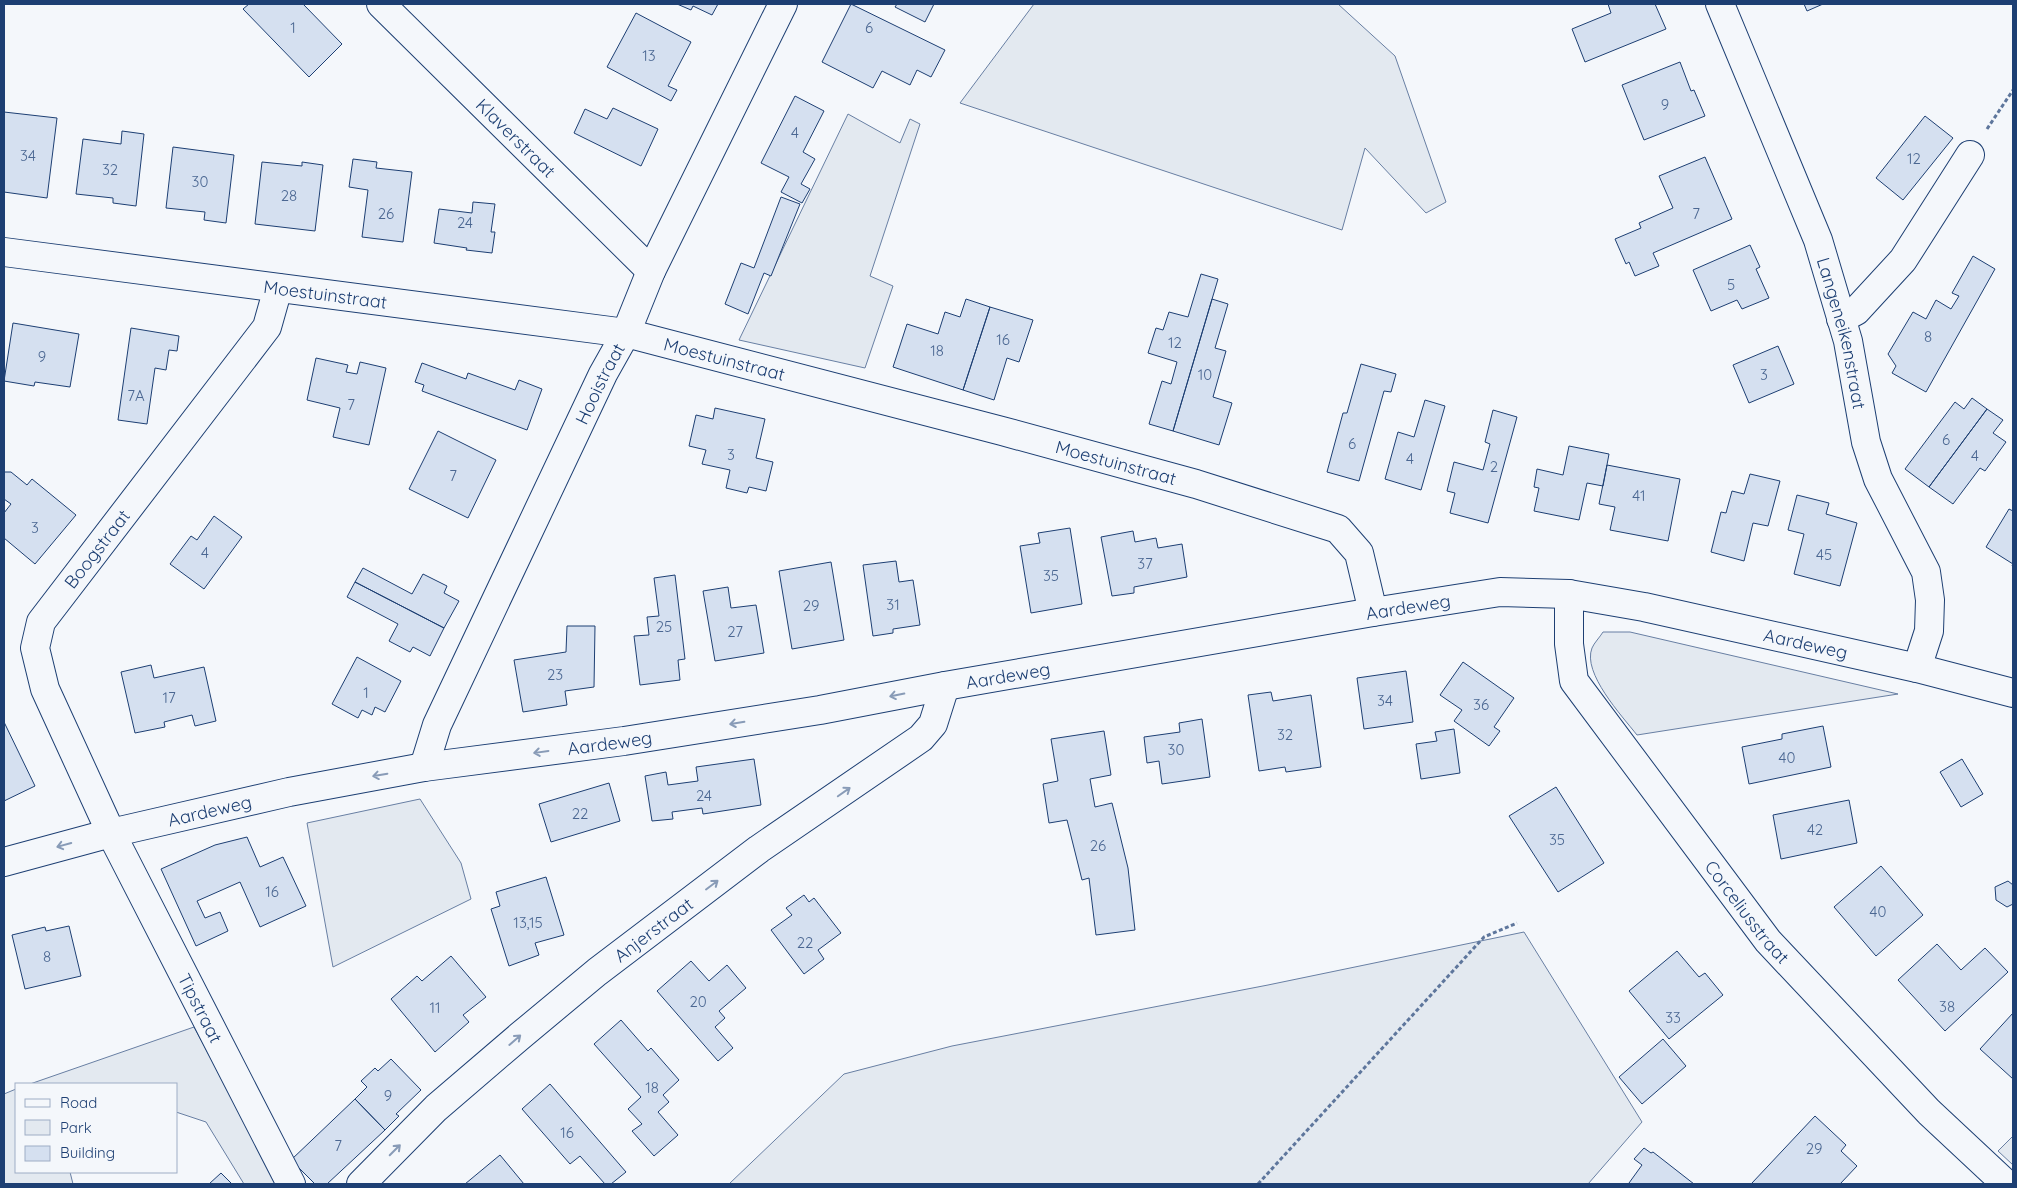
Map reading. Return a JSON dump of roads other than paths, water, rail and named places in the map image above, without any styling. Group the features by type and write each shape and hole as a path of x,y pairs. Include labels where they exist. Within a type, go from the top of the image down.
{"street":[{"name":"Klaverstraat","path":"381,4 651,271"},
{"name":"Hooistraat","path":"424,767 438,725 603,374 626,334 651,271 783,4"},
{"name":"Langeneikenstraat","path":"1720,4 1818,240 1848,341 1866,442 1878,479 1926,572 1930,600 1929,630 1917,668"},
{"path":"1841,319 1856,311 1903,260 1970,155"},
{"name":"Moestuinstraat","path":"4,252 626,334 1058,446 1196,484 1338,529 1359,553 1373,612"},
{"name":"Boogstraat","path":"111,832 45,689 35,648 41,622 267,327 278,288"},
{"name":"Aardeweg","path":"4,862 111,832 289,792 424,767 634,739 820,710 945,686 1500,592 1569,594 1644,607 1917,668 2013,693"},
{"name":"Corceliusstraat","path":"1569,594 1570,644 1574,681 1712,868 1774,948 1929,1112 2006,1184"},
{"name":"Anjerstraat","path":"361,1184 436,1108 597,972 759,849 921,738 933,724 945,686"},
{"name":"Tipstraat","path":"111,832 291,1184"}]}
